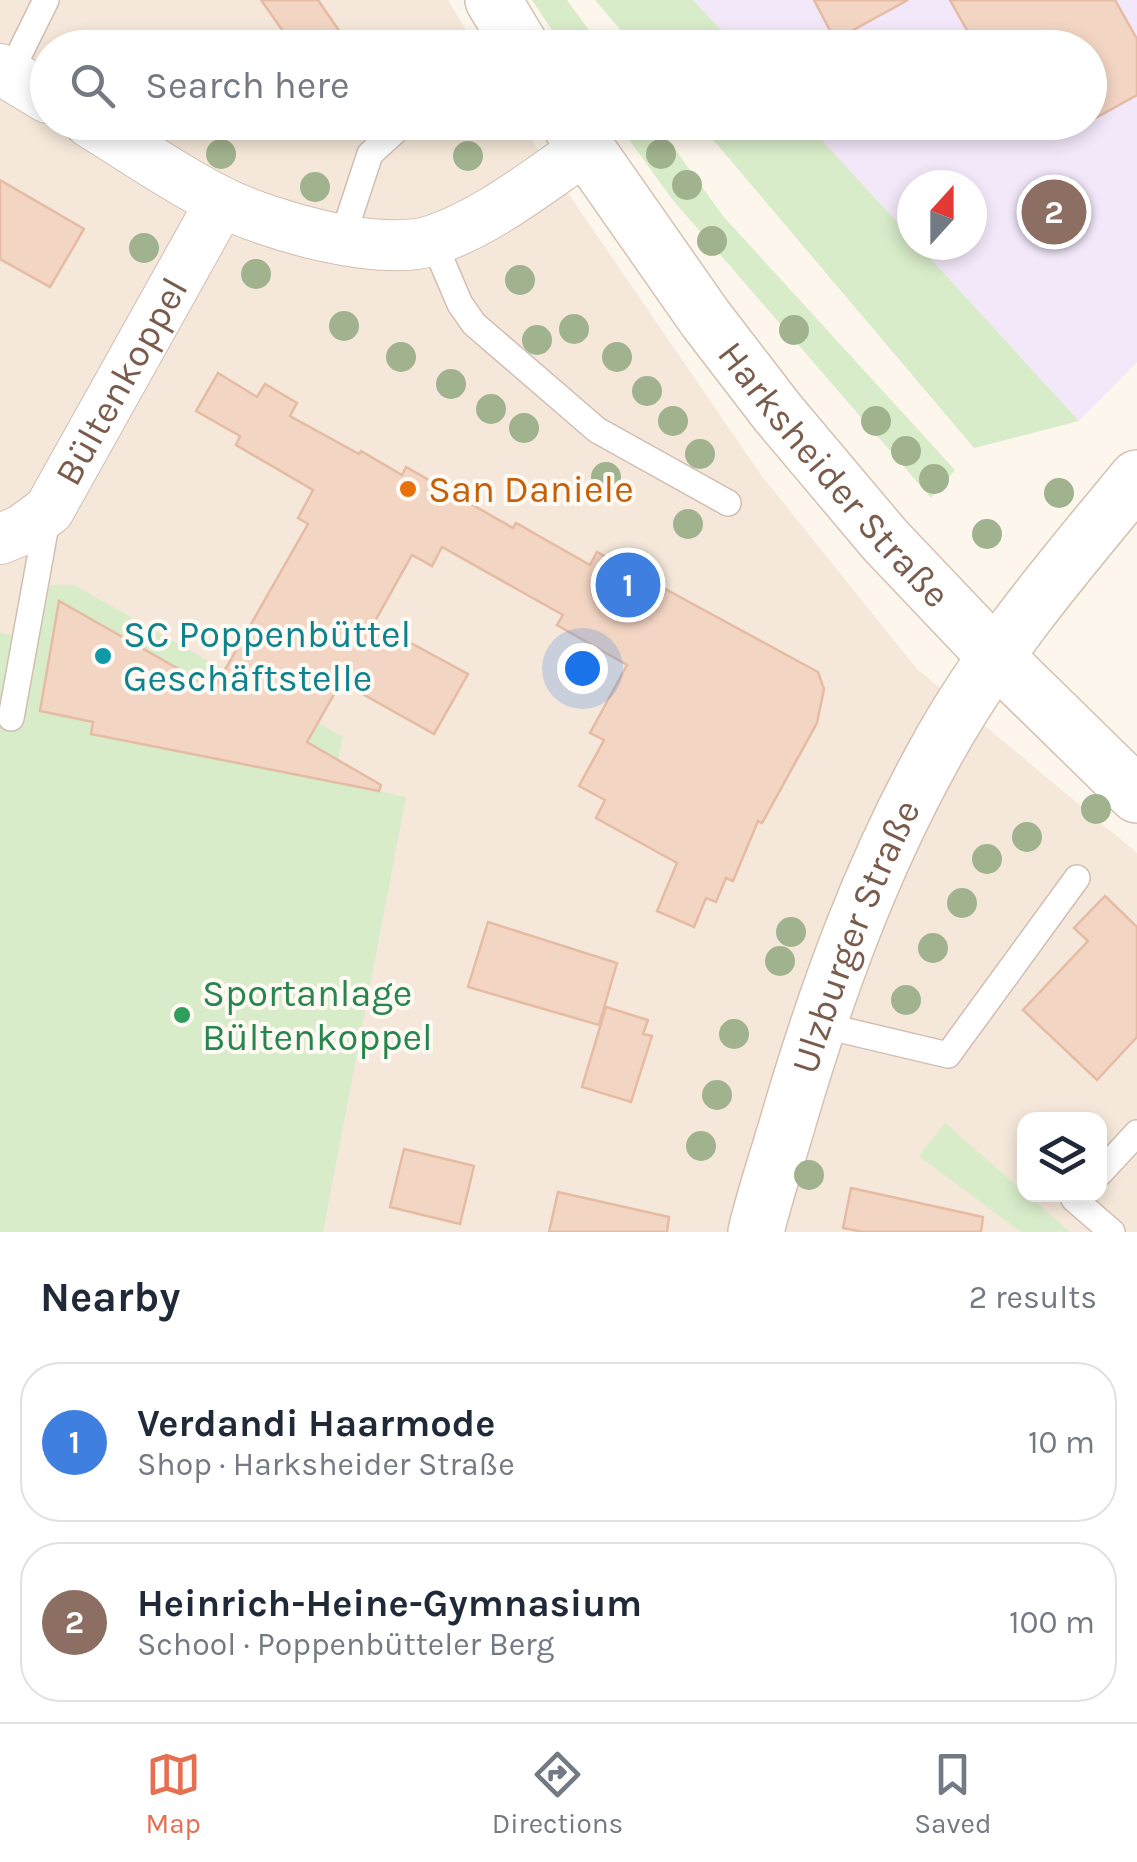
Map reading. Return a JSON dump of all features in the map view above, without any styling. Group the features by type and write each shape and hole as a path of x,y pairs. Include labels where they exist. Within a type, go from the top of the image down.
{"main road":[{"path":"494,0 512,30"},
{"name":"Harksheider Straße","path":"579,140 704,318 885,540 997,658 1137,795"},
{"name":"Ulzburger Straße","path":"756,1232 817,1024 877,869 934,754 997,658 1137,478"}],"street":[{"path":"119,140 221,202 358,244 402,246 433,240 492,213 572,140"},
{"name":"Bültenkoppel","path":"0,539 22,530 49,510 221,202"}],"lane":[{"path":"36,30 46,0"},
{"path":"19,81 30,48"},
{"path":"342,239 370,154 385,140"},
{"path":"433,240 460,304 474,324 597,430 728,503"},
{"path":"11,718 49,510"},
{"path":"817,1024 948,1055 1077,878"},
{"path":"1107,1165 1137,1133"},
{"path":"1076,1202 1112,1232"}],"shaded area":[{"path":"0,0 448,0 466,30 30,30 30,140 532,140 761,475 917,669 1137,853 1137,1232 0,1232"},
{"path":"693,0 1137,0 1137,362 1079,421 932,260 987,260 987,170 897,170 897,222 822,140 1107,140 1107,30 721,30"}],"green space":[{"path":"532,0 567,0 589,30 552,30"},
{"path":"595,0 693,0 721,30 621,30"},
{"path":"629,140 668,140 723,216 955,470 931,498 672,199"},
{"path":"713,140 822,140 897,222 897,260 932,260 1079,421 974,448"},
{"name":"Sportanlage Bültenkoppel","path":"50,585 74,585 343,737 333,782 406,797 323,1232 0,1232 0,633 39,639"},
{"path":"945,1123 1017,1186 1017,1202 1036,1202 1070,1232 1021,1232 919,1156"}],"building":[{"path":"261,0 318,0 339,30 282,30"},
{"path":"814,0 908,0 853,30 830,30"},
{"path":"950,0 1115,0 1137,39 1137,95 1107,112 1107,30 967,30"},
{"path":"0,180 84,229 50,287 0,259"},
{"path":"218,373 257,397 265,384 297,403 290,416 359,454 361,451 402,475 406,467 513,528 516,523 590,565 597,552 818,672 824,689 817,723 762,823 758,821 733,881 726,878 716,902 706,898 694,927 657,911 677,863 596,818 605,800 579,786 604,740 590,733 627,665 557,625 563,615 442,547 432,566 412,555 374,623 468,674 434,734 341,682 307,742 381,785 379,791 91,734 93,722 40,711 59,601 214,689 308,524 298,518 313,490 236,445 240,436 196,411"},
{"path":"1105,896 1137,927 1137,1037 1097,1080 1023,1010 1088,941 1074,928"},
{"path":"488,922 617,963 599,1025 468,987"},
{"path":"606,1007 648,1020 643,1034 652,1036 631,1102 582,1087"},
{"path":"404,1149 474,1166 460,1224 390,1207"},
{"path":"851,1188 983,1217 981,1232 864,1232 843,1228"},
{"path":"558,1192 669,1217 667,1232 549,1232"}],"place":[{"name":"Heinrich-Heine-Gymnasium","path":"1054,212"},
{"name":"San Daniele","path":"408,489"},
{"name":"Verdandi Haarmode","path":"628,585"},
{"name":"SC Poppenbüttel Geschäftstelle","path":"103,656"},
{"name":"Sportanlage Bültenkoppel","path":"182,1015"}]}
